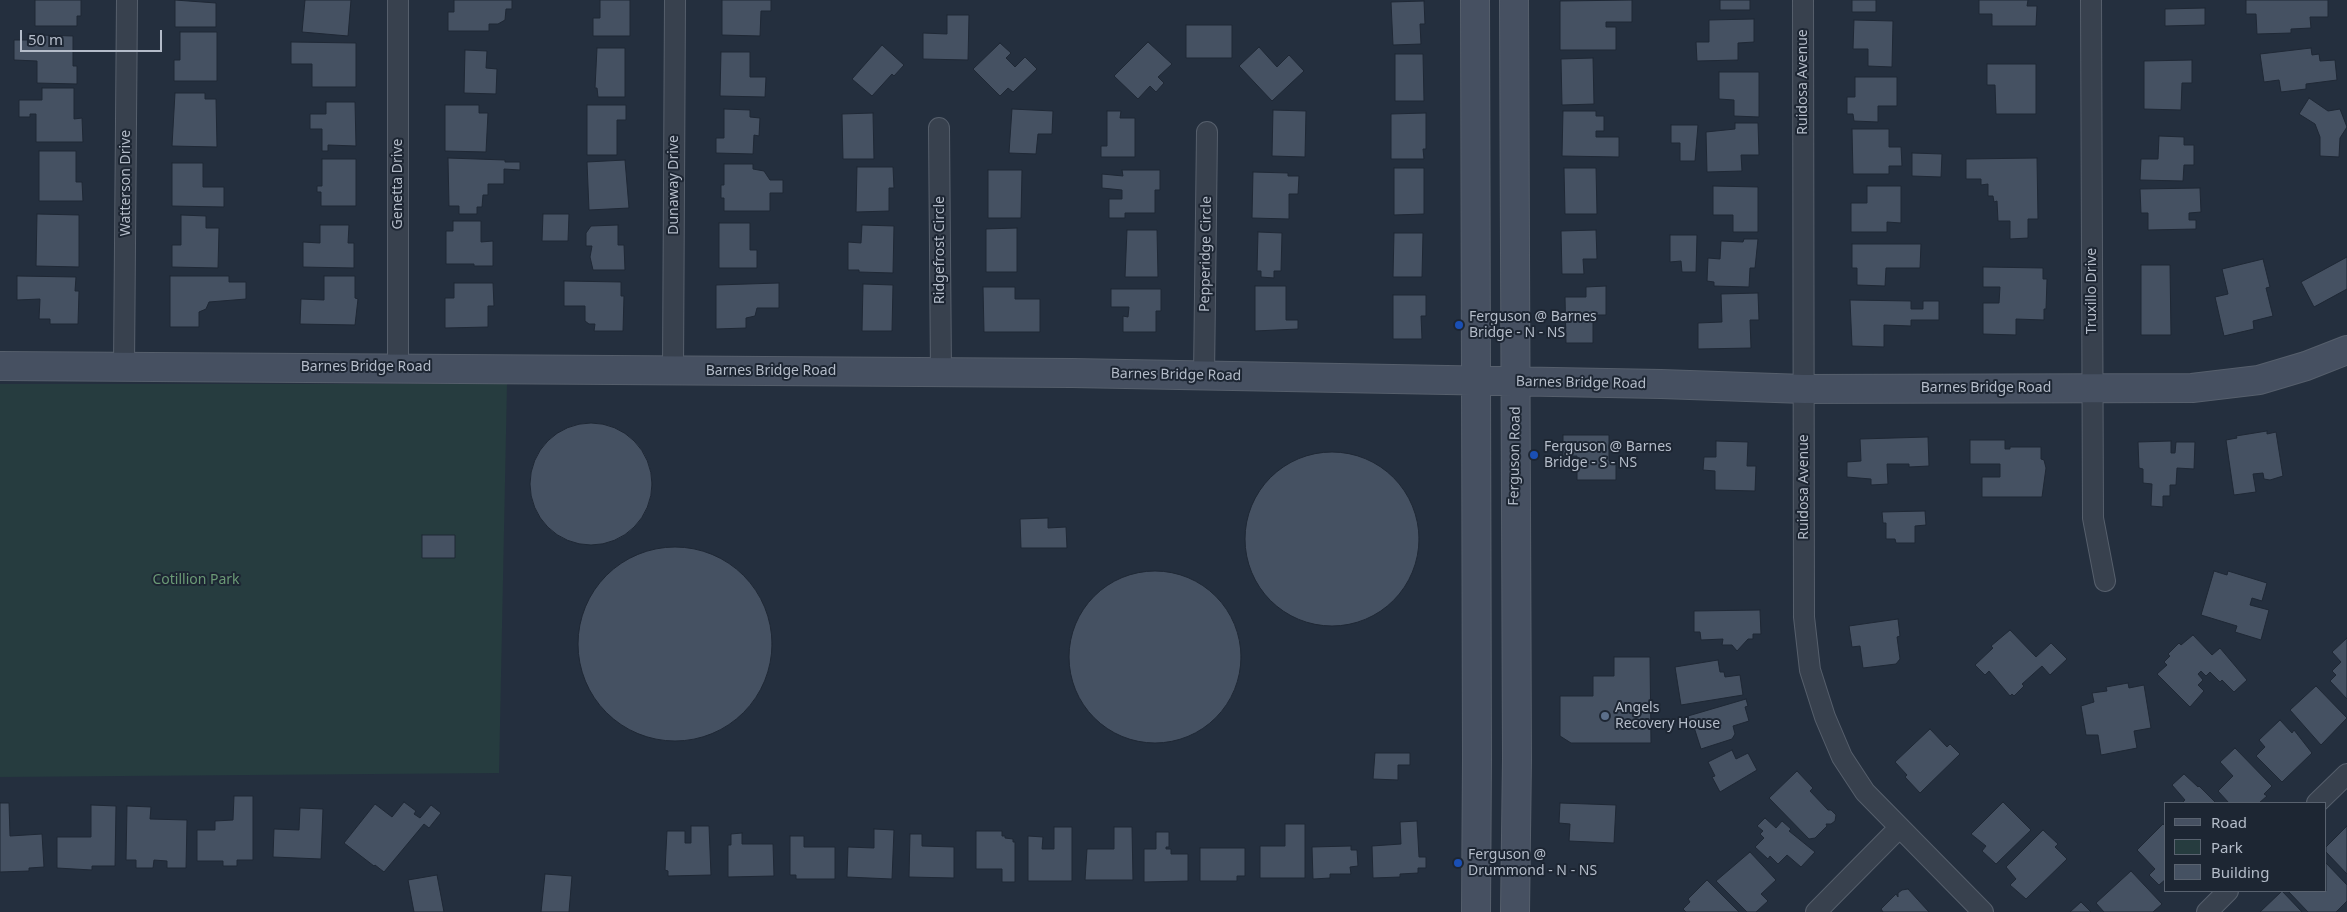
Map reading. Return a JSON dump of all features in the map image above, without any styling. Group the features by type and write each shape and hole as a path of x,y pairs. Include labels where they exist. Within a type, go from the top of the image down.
{"street":[{"name":"Watterson Drive","path":"124,366 127,0"},
{"name":"Genetta Drive","path":"398,0 398,368"},
{"name":"Dunaway Drive","path":"673,371 675,0"},
{"path":"1475,0 1477,381 1476,912"},
{"name":"Ferguson Road","path":"1514,0 1516,912"},
{"name":"Ruidosa Avenue","path":"1803,0 1804,616 1810,670 1825,717 1842,757 1865,792 1983,912"},
{"name":"Truxillo Drive","path":"2091,0 2093,518 2105,582"},
{"name":"Ridgefrost Circle","path":"939,128 941,373"},
{"name":"Pepperidge Circle","path":"1204,376 1207,132"},
{"name":"Barnes Bridge Road","path":"0,366 1204,376 1804,389 2192,388 2259,380 2306,366 2347,350"},
{"path":"2318,802 2347,774"},
{"path":"1816,912 1899,828"},
{"path":"2207,912 2227,892"}],"green space":[{"name":"Cotillion Park","path":"0,384 507,384 499,773 0,777"}],"building":[{"path":"35,0 81,0 81,16 77,16 77,26 35,26"},
{"path":"175,0 216,3 216,27 175,27"},
{"path":"305,0 351,0 348,36 302,32"},
{"path":"454,0 512,0 512,9 506,9 505,20 498,24 489,24 489,31 448,31 448,12 454,12"},
{"path":"600,0 630,0 630,36 593,36 593,18 600,18"},
{"path":"722,0 771,0 771,11 761,11 760,36 722,35"},
{"path":"1632,0 1632,22 1606,22 1606,27 1616,27 1616,50 1560,50 1560,1"},
{"path":"1720,0 1750,0 1750,10 1720,10"},
{"path":"1852,0 1876,0 1876,12 1852,12"},
{"path":"1979,0 2028,0 2027,6 2037,6 2036,26 1992,26 1992,14 1979,14"},
{"path":"2246,0 2328,0 2328,17 2310,17 2311,28 2291,29 2291,33 2257,34 2256,14 2246,14"},
{"path":"1424,1 1425,24 1420,24 1421,44 1393,45 1391,2"},
{"path":"2205,8 2205,25 2165,26 2165,9"},
{"path":"947,15 969,15 968,60 923,59 923,33 947,34"},
{"path":"1754,19 1754,42 1738,43 1738,60 1697,61 1696,42 1709,42 1709,20"},
{"path":"1854,20 1893,21 1892,67 1868,66 1868,49 1853,49"},
{"path":"1186,25 1232,25 1232,58 1186,58"},
{"path":"180,32 217,32 217,81 174,81 174,60 180,60"},
{"path":"37,35 73,36 73,66 77,66 77,84 37,83 37,61 14,60 14,40 37,40"},
{"path":"291,42 356,43 356,87 312,87 312,64 291,64"},
{"path":"1148,42 1172,64 1158,77 1164,83 1156,92 1150,86 1138,99 1114,76"},
{"path":"1000,43 1011,53 1006,58 1015,67 1025,57 1037,69 1013,92 1008,88 1000,96 973,69"},
{"path":"882,45 904,65 894,76 892,74 872,96 852,79"},
{"path":"1259,47 1277,67 1289,55 1304,71 1272,101 1239,66"},
{"path":"597,48 625,48 625,97 598,97 597,88 595,88"},
{"path":"2311,48 2312,55 2319,54 2320,61 2335,60 2337,80 2306,84 2306,89 2281,92 2279,80 2264,82 2260,54"},
{"path":"465,50 487,51 486,68 497,69 496,94 464,93"},
{"path":"721,52 750,52 750,77 766,77 765,97 720,96"},
{"path":"1395,54 1423,54 1424,101 1395,101"},
{"path":"1593,58 1594,104 1562,105 1561,59"},
{"path":"2192,60 2192,83 2182,83 2181,110 2144,109 2144,61"},
{"path":"1987,64 2036,64 2036,114 1996,114 1995,85 1987,85"},
{"path":"1719,72 1759,72 1759,117 1734,116 1734,100 1719,99"},
{"path":"1855,77 1897,77 1897,106 1878,106 1878,122 1854,121 1853,114 1847,114 1847,97 1855,97"},
{"path":"42,88 74,88 74,119 82,118 83,142 36,142 36,114 30,114 30,117 19,117 19,100 42,100"},
{"path":"175,93 205,93 205,99 216,99 217,147 172,146"},
{"path":"2309,98 2328,111 2340,109 2347,127 2340,138 2339,157 2320,156 2320,137 2315,124 2299,114"},
{"path":"326,102 355,102 356,146 328,145 328,151 322,151 322,129 310,129 310,114 326,114"},
{"path":"445,105 479,105 479,113 488,113 486,152 445,151"},
{"path":"587,105 626,105 626,120 617,120 617,155 587,155"},
{"path":"724,109 750,110 750,117 760,118 759,136 754,135 753,154 716,153 716,138 724,138"},
{"path":"1012,109 1053,111 1052,134 1038,134 1036,154 1009,153"},
{"path":"1273,110 1306,111 1305,157 1272,156"},
{"path":"1107,111 1121,111 1120,118 1135,118 1135,157 1101,157 1101,146 1107,146"},
{"path":"1563,111 1596,111 1596,116 1604,116 1604,131 1596,131 1596,137 1619,137 1619,157 1562,156"},
{"path":"873,113 874,159 843,159 842,114"},
{"path":"1426,113 1426,149 1423,149 1424,159 1391,159 1391,114"},
{"path":"1735,123 1758,123 1759,155 1741,155 1742,171 1707,172 1706,132 1735,129"},
{"path":"1671,125 1698,125 1695,161 1680,161 1680,143 1671,143"},
{"path":"1852,129 1889,129 1889,147 1901,147 1902,166 1889,166 1889,174 1853,174"},
{"path":"2159,136 2184,137 2184,145 2194,145 2194,165 2184,165 2183,181 2140,180 2141,159 2158,159"},
{"path":"39,151 76,151 76,182 82,182 83,201 39,201"},
{"path":"1912,153 1942,154 1941,177 1912,176"},
{"path":"448,158 520,162 520,170 504,169 504,184 488,184 488,195 483,195 482,207 477,207 477,214 459,214 459,206 449,206"},
{"path":"2037,158 2038,219 2028,219 2028,238 2010,239 2010,221 1998,221 1997,201 1994,202 1993,196 1988,196 1988,184 1981,185 1981,179 1966,179 1966,159"},
{"path":"322,159 356,159 356,206 321,206 321,192 317,192 317,186 322,186"},
{"path":"625,160 629,208 589,210 587,162"},
{"path":"172,163 203,163 203,187 224,187 224,207 172,206"},
{"path":"724,164 753,164 753,169 764,171 770,180 783,180 783,193 770,193 770,211 724,211 721,185 724,185"},
{"path":"857,167 893,167 894,188 889,188 889,211 856,212"},
{"path":"1394,168 1424,168 1424,214 1394,215"},
{"path":"1564,168 1596,168 1597,214 1565,214"},
{"path":"988,170 1022,170 1021,218 988,218"},
{"path":"1122,170 1160,170 1160,190 1155,190 1155,213 1125,213 1125,218 1109,218 1109,199 1122,199 1122,190 1102,188 1102,174 1123,176"},
{"path":"1253,172 1288,173 1288,176 1299,176 1298,194 1289,194 1289,219 1252,218"},
{"path":"1713,186 1758,187 1758,232 1733,232 1733,215 1713,215"},
{"path":"1867,186 1901,186 1901,223 1887,222 1887,232 1851,232 1851,203 1867,203"},
{"path":"2200,188 2201,212 2189,213 2189,220 2196,220 2196,229 2148,230 2148,213 2141,213 2140,189"},
{"path":"37,214 79,215 79,267 36,266"},
{"path":"543,214 569,214 568,241 542,241"},
{"path":"181,215 206,216 206,228 219,228 218,268 172,267 172,245 181,245"},
{"path":"453,221 481,221 481,242 493,241 493,266 446,264 446,231 453,231"},
{"path":"719,223 750,223 750,250 757,250 757,268 719,268"},
{"path":"320,225 349,225 348,243 354,243 354,268 303,267 303,242 320,243"},
{"path":"618,225 618,245 624,245 625,270 593,270 590,257 592,246 586,246 586,233 591,226"},
{"path":"862,225 894,226 893,273 848,270 848,242 861,243"},
{"path":"1017,228 1017,272 986,272 986,229"},
{"path":"1127,230 1157,230 1158,277 1125,277"},
{"path":"1596,230 1597,259 1583,259 1584,274 1562,274 1561,231"},
{"path":"1258,232 1282,233 1281,271 1274,271 1274,278 1261,277 1261,271 1257,271"},
{"path":"1394,233 1423,233 1422,277 1393,277"},
{"path":"1670,235 1697,235 1696,272 1682,272 1681,261 1670,262"},
{"path":"1744,239 1758,239 1755,268 1750,268 1749,287 1714,286 1714,282 1707,281 1708,258 1720,259 1721,241 1743,242"},
{"path":"1852,244 1921,244 1920,268 1886,268 1885,286 1857,285 1857,268 1852,268"},
{"path":"2347,257 2347,289 2314,307 2301,282"},
{"path":"2263,259 2270,287 2266,288 2273,316 2253,321 2254,329 2224,336 2215,297 2228,294 2222,269"},
{"path":"2141,265 2170,265 2171,335 2141,335"},
{"path":"1983,267 2043,268 2043,279 2047,279 2044,320 2016,319 2016,335 1983,334 1983,303 1999,303 2000,287 1983,287"},
{"path":"17,276 76,277 75,291 79,291 78,324 50,324 50,319 39,319 40,299 17,300"},
{"path":"170,276 229,276 229,282 246,282 246,299 209,302 206,309 199,312 199,327 170,327"},
{"path":"324,276 355,276 355,298 358,299 355,325 300,324 301,299 324,300"},
{"path":"564,281 621,282 621,296 624,296 623,331 594,331 595,324 589,324 585,321 585,306 564,306"},
{"path":"454,283 493,283 494,306 488,306 488,327 445,328 445,298 454,298"},
{"path":"779,283 779,308 757,308 755,316 746,318 746,328 716,329 716,285"},
{"path":"863,284 893,285 892,331 862,331"},
{"path":"1255,286 1286,286 1286,320 1298,320 1298,329 1255,331"},
{"path":"1606,286 1606,315 1593,315 1593,343 1566,343 1565,297 1586,297 1586,287"},
{"path":"983,287 1015,287 1015,299 1040,299 1040,332 984,332"},
{"path":"1111,289 1161,289 1161,311 1156,311 1156,332 1123,332 1123,316 1128,317 1129,307 1111,307"},
{"path":"1758,293 1759,320 1750,320 1751,348 1698,349 1698,323 1722,322 1721,294"},
{"path":"1393,295 1426,295 1426,316 1421,316 1422,339 1393,339"},
{"path":"1850,300 1911,301 1911,309 1923,309 1923,301 1939,301 1939,320 1911,320 1911,326 1884,325 1884,347 1852,346"},
{"path":"591,423 603,424 614,428 625,433 634,441 642,450 647,461 651,472 651,496 647,507 642,518 634,527 625,535 614,540 603,544 591,545 579,544 568,540 557,535 548,527 540,518 535,507 531,496 530,484 531,472 535,461 540,450 548,441 557,433 568,428 579,424"},
{"path":"2267,431 2267,434 2276,432 2283,476 2270,480 2264,479 2263,473 2253,474 2256,492 2234,495 2226,440 2237,438 2236,436"},
{"path":"1563,435 1609,435 1609,461 1616,461 1616,480 1577,480 1577,456 1563,456"},
{"path":"1928,437 1929,466 1909,467 1909,464 1887,464 1888,484 1871,485 1871,479 1847,477 1847,462 1861,461 1860,439"},
{"path":"1970,440 2005,440 2005,449 2010,449 2010,447 2041,447 2041,459 2044,460 2046,468 2042,497 1982,497 1982,477 2000,477 2000,464 1970,464"},
{"path":"1716,441 1748,442 1747,466 1756,466 1755,491 1715,490 1715,471 1703,470 1704,457 1716,457"},
{"path":"2171,441 2171,453 2175,453 2176,442 2195,442 2194,469 2177,468 2176,485 2170,485 2170,496 2163,496 2163,507 2151,506 2152,484 2143,483 2143,469 2139,468 2138,442"},
{"path":"1323,452 1341,452 1373,462 1394,477 1409,498 1419,530 1419,548 1409,580 1394,601 1373,616 1357,622 1341,626 1323,626 1291,616 1270,601 1255,580 1249,564 1245,548 1245,530 1255,498 1270,477 1291,462 1307,456"},
{"path":"1925,511 1926,525 1915,526 1915,543 1896,543 1895,539 1886,539 1886,523 1883,523 1882,512"},
{"path":"1048,518 1048,528 1066,527 1067,548 1021,548 1020,519"},
{"path":"422,535 455,535 455,558 422,558"},
{"path":"665,547 685,547 721,558 744,575 756,590 765,607 772,634 772,654 765,681 756,698 744,713 729,725 712,734 685,741 665,741 629,730 613,719 600,706 589,690 582,672 578,654 578,634 589,598 600,582 613,569 629,558 647,551"},
{"path":"1155,571 1172,573 1188,578 1203,586 1221,603 1237,632 1241,657 1239,674 1234,690 1226,705 1209,723 1180,739 1155,743 1138,741 1122,736 1107,728 1089,711 1073,682 1069,657 1071,640 1076,624 1084,609 1101,591 1130,575"},
{"path":"2214,571 2227,575 2228,571 2267,583 2262,601 2252,598 2250,605 2269,610 2261,640 2235,632 2237,626 2201,615"},
{"path":"1760,610 1761,634 1753,634 1753,639 1748,639 1737,651 1732,645 1722,645 1723,639 1701,640 1700,632 1694,632 1694,611"},
{"path":"1898,619 1900,636 1897,637 1900,659 1896,664 1863,668 1860,646 1852,647 1849,626"},
{"path":"2010,630 2036,657 2051,643 2067,659 2050,675 2042,666 2022,684 2024,686 2014,696 2012,694 2010,696 1989,671 1985,675 1975,665 1993,648 1991,646"},
{"path":"2193,635 2212,655 2220,648 2247,680 2234,692 2222,680 2220,682 2210,672 2206,676 2201,671 2198,674 2203,680 2198,685 2204,691 2190,707 2157,674 2167,665 2164,662 2170,656 2168,654 2179,643 2181,645"},
{"path":"2347,638 2347,699 2330,681 2336,675 2332,671 2341,662 2332,652"},
{"name":"Angels Recovery House","path":"1614,657 1650,657 1651,743 1571,743 1560,736 1560,696 1593,696 1593,676 1614,676"},
{"path":"1718,660 1720,672 1724,672 1725,677 1740,675 1743,695 1681,705 1675,667"},
{"path":"2128,683 2129,688 2144,685 2151,728 2134,731 2137,748 2101,755 2098,735 2086,735 2081,706 2094,702 2092,693 2107,691 2106,687"},
{"path":"2316,686 2347,718 2321,745 2290,710"},
{"path":"1746,699 1748,706 1745,707 1749,721 1733,726 1735,734 1732,739 1701,749 1692,721 1690,722 1688,716"},
{"path":"2280,720 2292,733 2294,730 2312,753 2282,782 2256,756 2265,747 2259,740"},
{"path":"1930,729 1947,747 1950,744 1960,754 1920,793 1905,777 1907,775 1895,762"},
{"path":"2235,748 2272,786 2264,794 2267,796 2260,802 2228,802 2218,791 2233,776 2220,762"},
{"path":"1732,750 1736,759 1748,753 1757,770 1720,792 1712,777 1715,776 1708,762"},
{"path":"1375,753 1410,753 1410,765 1398,765 1398,780 1373,779"},
{"path":"1797,771 1813,788 1810,791 1828,810 1831,810 1836,815 1835,821 1831,824 1826,824 1827,826 1815,838 1809,839 1769,798"},
{"path":"2184,774 2215,802 2183,802 2185,800 2172,785"},
{"path":"234,796 253,796 253,860 237,860 237,866 223,866 223,861 197,861 197,830 215,830 215,821 233,820"},
{"path":"404,802 416,811 414,814 420,818 431,805 441,813 429,828 424,824 384,872 344,843 375,804 392,817"},
{"path":"2003,802 2031,830 1996,864 1982,851 1986,846 1971,834"},
{"path":"0,803 9,803 10,836 42,834 44,867 29,868 29,871 0,872"},
{"path":"1560,803 1616,805 1614,843 1569,841 1570,824 1559,823"},
{"path":"91,805 116,806 115,866 92,866 92,870 57,868 57,837 91,837"},
{"path":"127,806 151,807 150,819 187,820 186,868 167,868 167,861 154,860 153,868 136,868 136,860 126,860"},
{"path":"300,808 323,809 321,859 273,857 274,829 299,830"},
{"path":"1765,818 1776,828 1782,821 1791,829 1789,831 1815,852 1801,867 1787,855 1778,864 1770,856 1768,859 1755,847 1764,838 1760,834 1763,831 1757,826"},
{"path":"1417,821 1419,857 1426,857 1426,868 1418,868 1418,873 1400,874 1400,877 1373,878 1372,846 1401,844 1400,822"},
{"path":"1285,824 1305,824 1305,878 1260,878 1260,846 1285,846"},
{"path":"2164,825 2164,881 2159,885 2149,875 2155,869 2137,850"},
{"path":"691,826 709,826 711,875 668,876 668,871 665,870 667,831 685,831 685,843 691,843"},
{"path":"2347,826 2347,874 2327,853 2327,846"},
{"path":"1054,827 1072,827 1072,881 1028,881 1028,836 1043,837 1042,849 1054,849"},
{"path":"1114,827 1132,827 1133,880 1085,880 1087,849 1114,849"},
{"path":"874,829 894,830 892,879 847,877 848,847 874,848"},
{"path":"2043,830 2058,844 2055,847 2067,859 2026,899 2010,885 2016,879 2006,867"},
{"path":"976,831 1002,831 1002,836 1013,839 1013,842 1015,842 1015,882 1002,882 1002,869 976,869"},
{"path":"1156,832 1169,832 1169,847 1166,847 1166,849 1171,849 1171,854 1188,854 1188,881 1144,882 1144,849 1156,849"},
{"path":"742,833 742,844 773,844 774,876 728,877 728,845 731,845 731,834"},
{"path":"910,834 922,834 922,846 954,847 954,878 909,877"},
{"path":"790,836 804,836 804,847 835,847 835,879 796,879 796,875 790,875"},
{"path":"1351,846 1351,850 1357,850 1358,866 1350,867 1351,874 1330,874 1330,878 1313,879 1312,847"},
{"path":"1200,848 1245,848 1245,876 1237,876 1237,881 1200,881"},
{"path":"1750,852 1776,880 1761,894 1768,901 1756,912 1747,912 1716,881"},
{"path":"2327,864 2347,885 2347,901 2336,912 2308,912 2289,892 2327,892"},
{"path":"2131,871 2162,904 2153,912 2104,912 2096,903"},
{"path":"545,874 572,876 569,912 541,912"},
{"path":"437,875 444,912 414,912 408,880"},
{"path":"1707,880 1739,912 1686,912 1683,909 1690,902 1688,899"},
{"path":"1908,889 1929,912 1883,912 1881,909 1896,894 1898,897 1898,893"},
{"path":"2283,892 2302,912 2260,912"},
{"path":"2081,902 2091,912 2070,912"}],"place":[{"name":"Ferguson @ Barnes Bridge - N - NS","path":"1459,325"},
{"name":"Ferguson @ Barnes Bridge - S - NS","path":"1534,455"},
{"name":"Angels Recovery House","path":"1605,716"},
{"name":"Ferguson @ Drummond - N - NS","path":"1458,863"}]}
